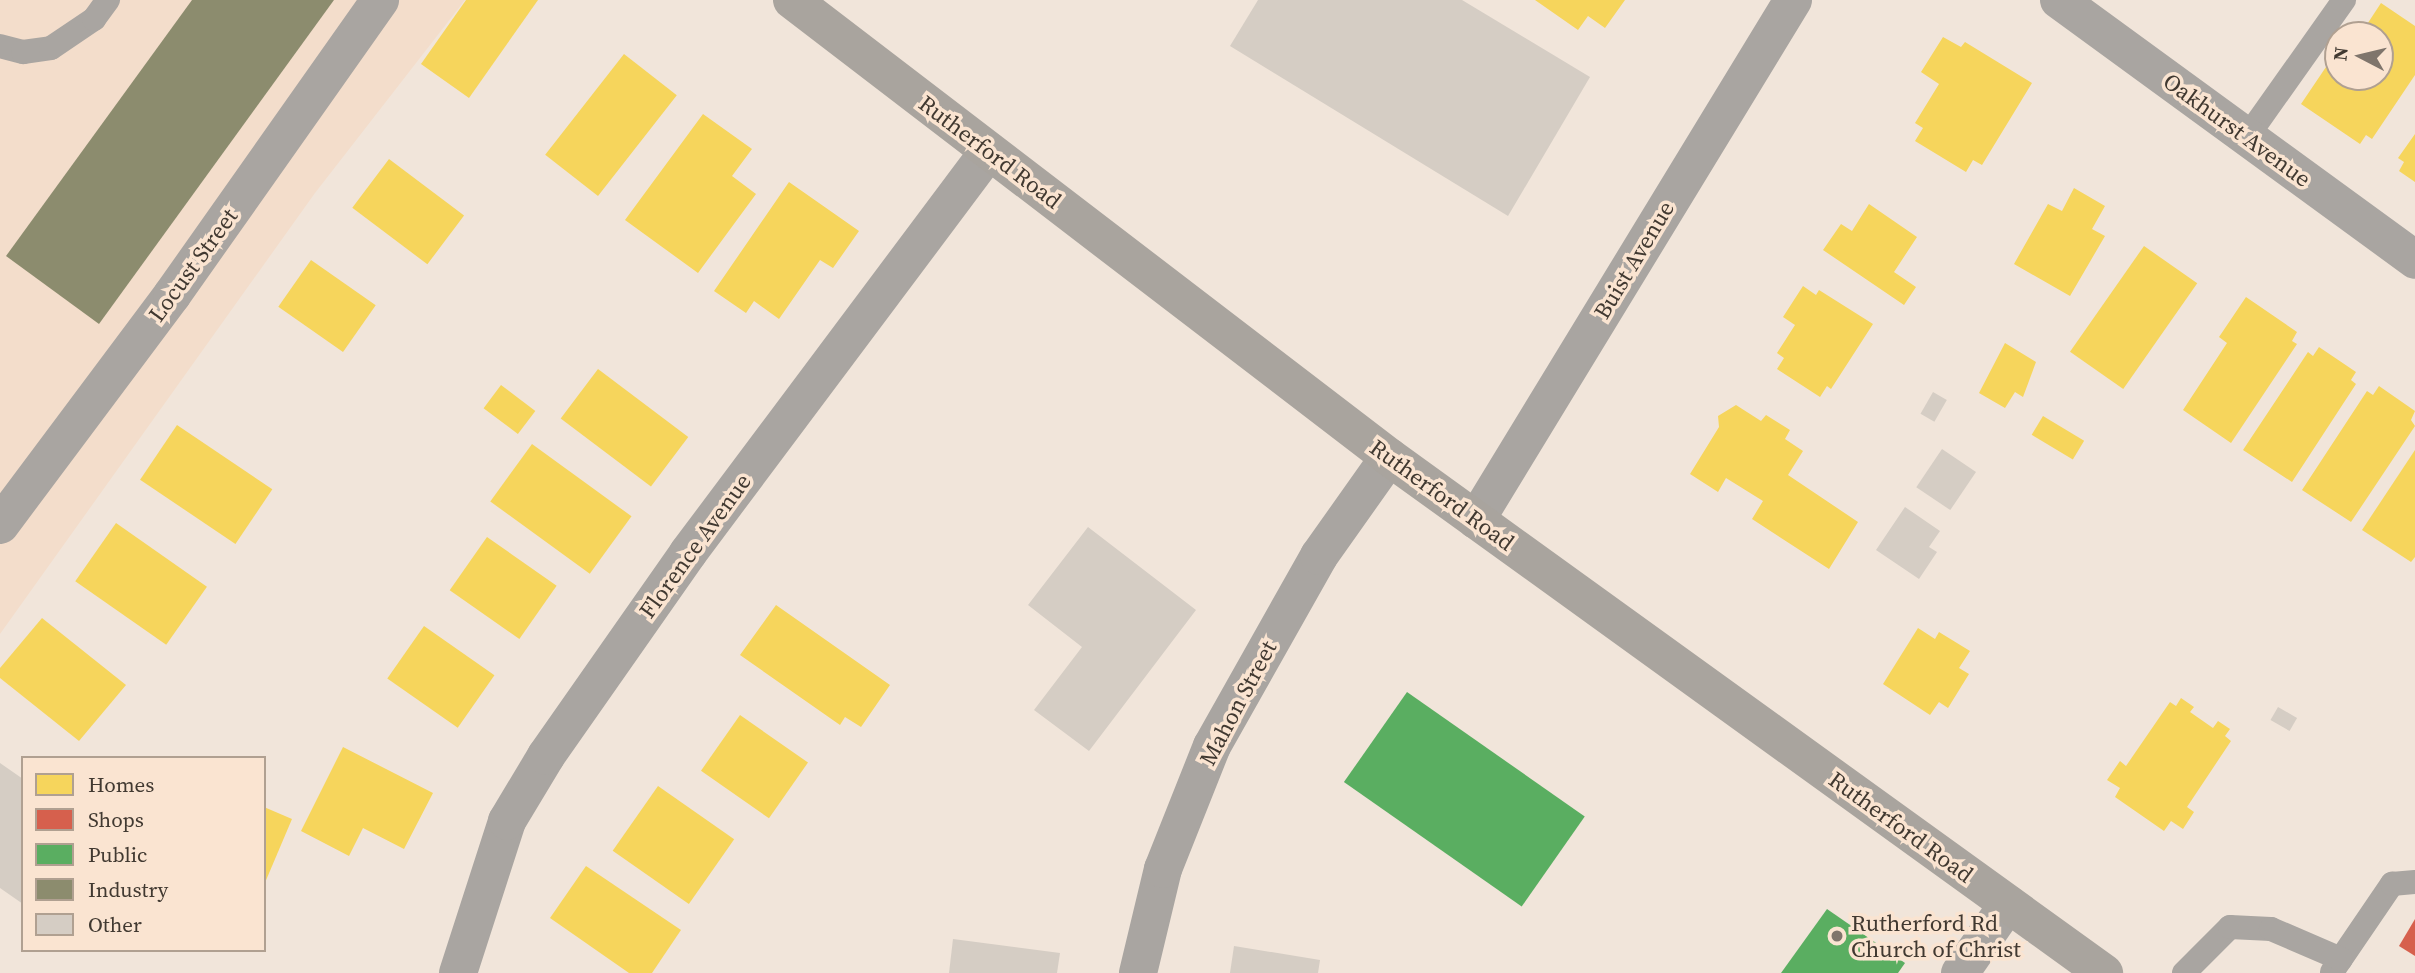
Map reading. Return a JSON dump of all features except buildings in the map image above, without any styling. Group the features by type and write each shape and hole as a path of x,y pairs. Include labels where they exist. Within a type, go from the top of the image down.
{"street":[{"name":"Locust Street","path":"0,525 180,284 380,0"},
{"name":"Rutherford Road","path":"792,0 1389,457 2104,973"},
{"name":"Buist Avenue","path":"1476,520 1793,0"},
{"name":"Oakhurst Avenue","path":"2059,0 2415,260"},
{"name":"Florence Avenue","path":"458,973 507,821 546,757 688,553 989,151"},
{"name":"Mahon Street","path":"1138,973 1163,869 1212,747 1319,556 1389,457"},
{"path":"1960,973 2008,904"}],"lane":[{"path":"0,46 23,52 51,48 94,19 108,0"},
{"path":"2247,137 2344,0"},
{"path":"2184,973 2230,927 2272,929 2336,966 2392,884 2415,882"}],"shaded area":[{"path":"0,0 465,0 315,193 0,634"}],"place":[{"name":"Rutherford Rd Church of Christ","path":"1837,936"}]}
